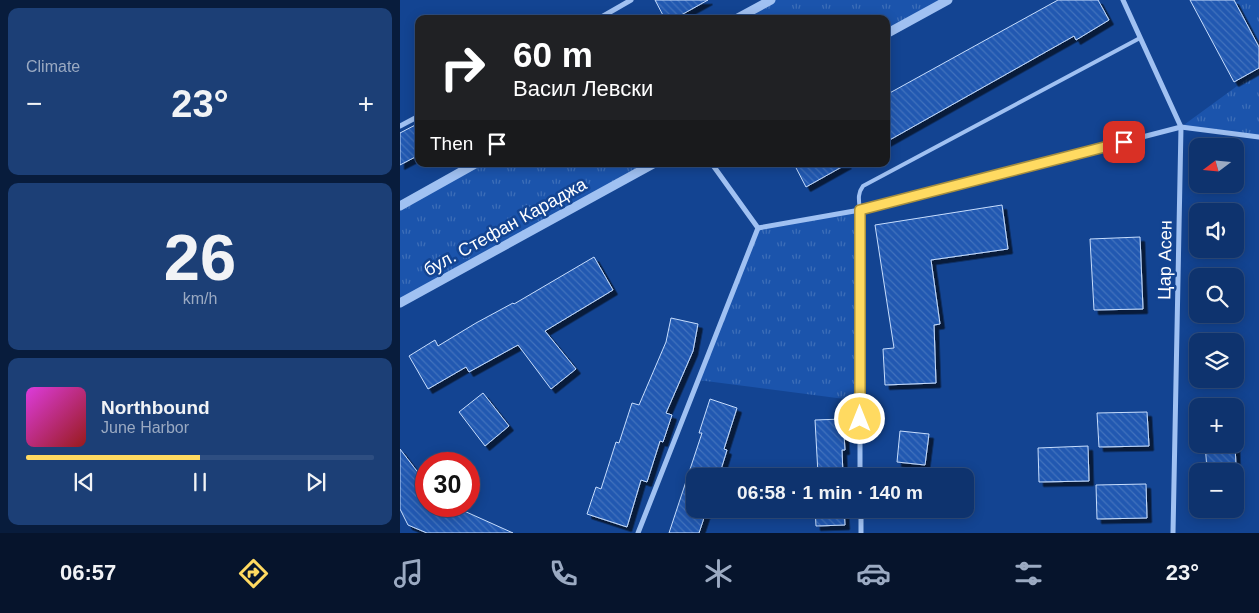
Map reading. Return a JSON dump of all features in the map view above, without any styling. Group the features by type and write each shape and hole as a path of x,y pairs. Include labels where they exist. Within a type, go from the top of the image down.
{"street":[{"path":"605,15 631,0"},
{"path":"743,15 771,0"},
{"path":"890,32 948,0"},
{"name":"Цар Асен","path":"1122,0 1181,127 1173,533"},
{"path":"400,126 415,118"},
{"path":"758,228 860,210 1181,127 1259,137"},
{"path":"400,206 469,167"},
{"name":"бул. Стефан Караджа","path":"400,303 648,167"},
{"path":"714,167 758,228"},
{"path":"860,210 860,468"},
{"path":"638,533 758,228"},
{"path":"860,518 860,533"}],"lane":[{"path":"860,210 859,196 863,186 1140,38"}],"green space":[{"path":"771,0 948,0 890,32 890,15 743,15"},
{"path":"1240,0 1259,0 1259,47 1235,3"},
{"path":"1259,70 1259,137 1181,127"},
{"path":"470,167 648,167 400,303 400,206"},
{"path":"860,210 860,401 698,380 758,228"}],"building":[{"path":"655,0 708,0 681,15 663,15"},
{"path":"1058,0 1098,0 1109,20 1076,40 1074,36 890,140 890,93"},
{"path":"1190,0 1234,0 1259,47 1259,68 1234,82"},
{"path":"415,125 415,157 400,165 400,133"},
{"path":"796,167 842,167 806,187"},
{"path":"1002,205 1008,249 931,260 940,324 934,325 936,383 885,385 883,349 894,348 875,225"},
{"path":"1140,237 1143,309 1094,310 1090,239"},
{"path":"594,257 613,290 545,331 576,369 551,389 518,345 469,372 466,367 428,389 409,356 435,340 438,346"},
{"path":"671,318 698,324 693,351 666,413 672,415 663,442 660,441 647,482 641,480 627,527 587,514 596,487 601,489 616,442 619,443 632,403 639,405 666,342"},
{"path":"483,393 509,426 485,446 459,412"},
{"path":"710,399 737,408 724,449 727,450 721,468 690,468 702,433 699,433"},
{"path":"1147,412 1149,446 1099,447 1097,413"},
{"path":"843,419 845,450 842,450 843,468 818,468 815,420"},
{"path":"900,431 929,434 925,465 897,462"},
{"path":"1088,446 1089,481 1039,482 1038,448"},
{"path":"400,449 415,469 415,517 477,517 513,533 427,533 408,525 400,509"},
{"path":"1206,453 1235,453 1236,463 1207,463"},
{"path":"686,481 686,518 704,518 699,533 669,533"},
{"path":"1146,484 1147,518 1097,519 1096,485"},
{"path":"816,518 845,518 845,525 816,526"}],"route":[{"path":"860,419 860,210 1124,142"}]}
